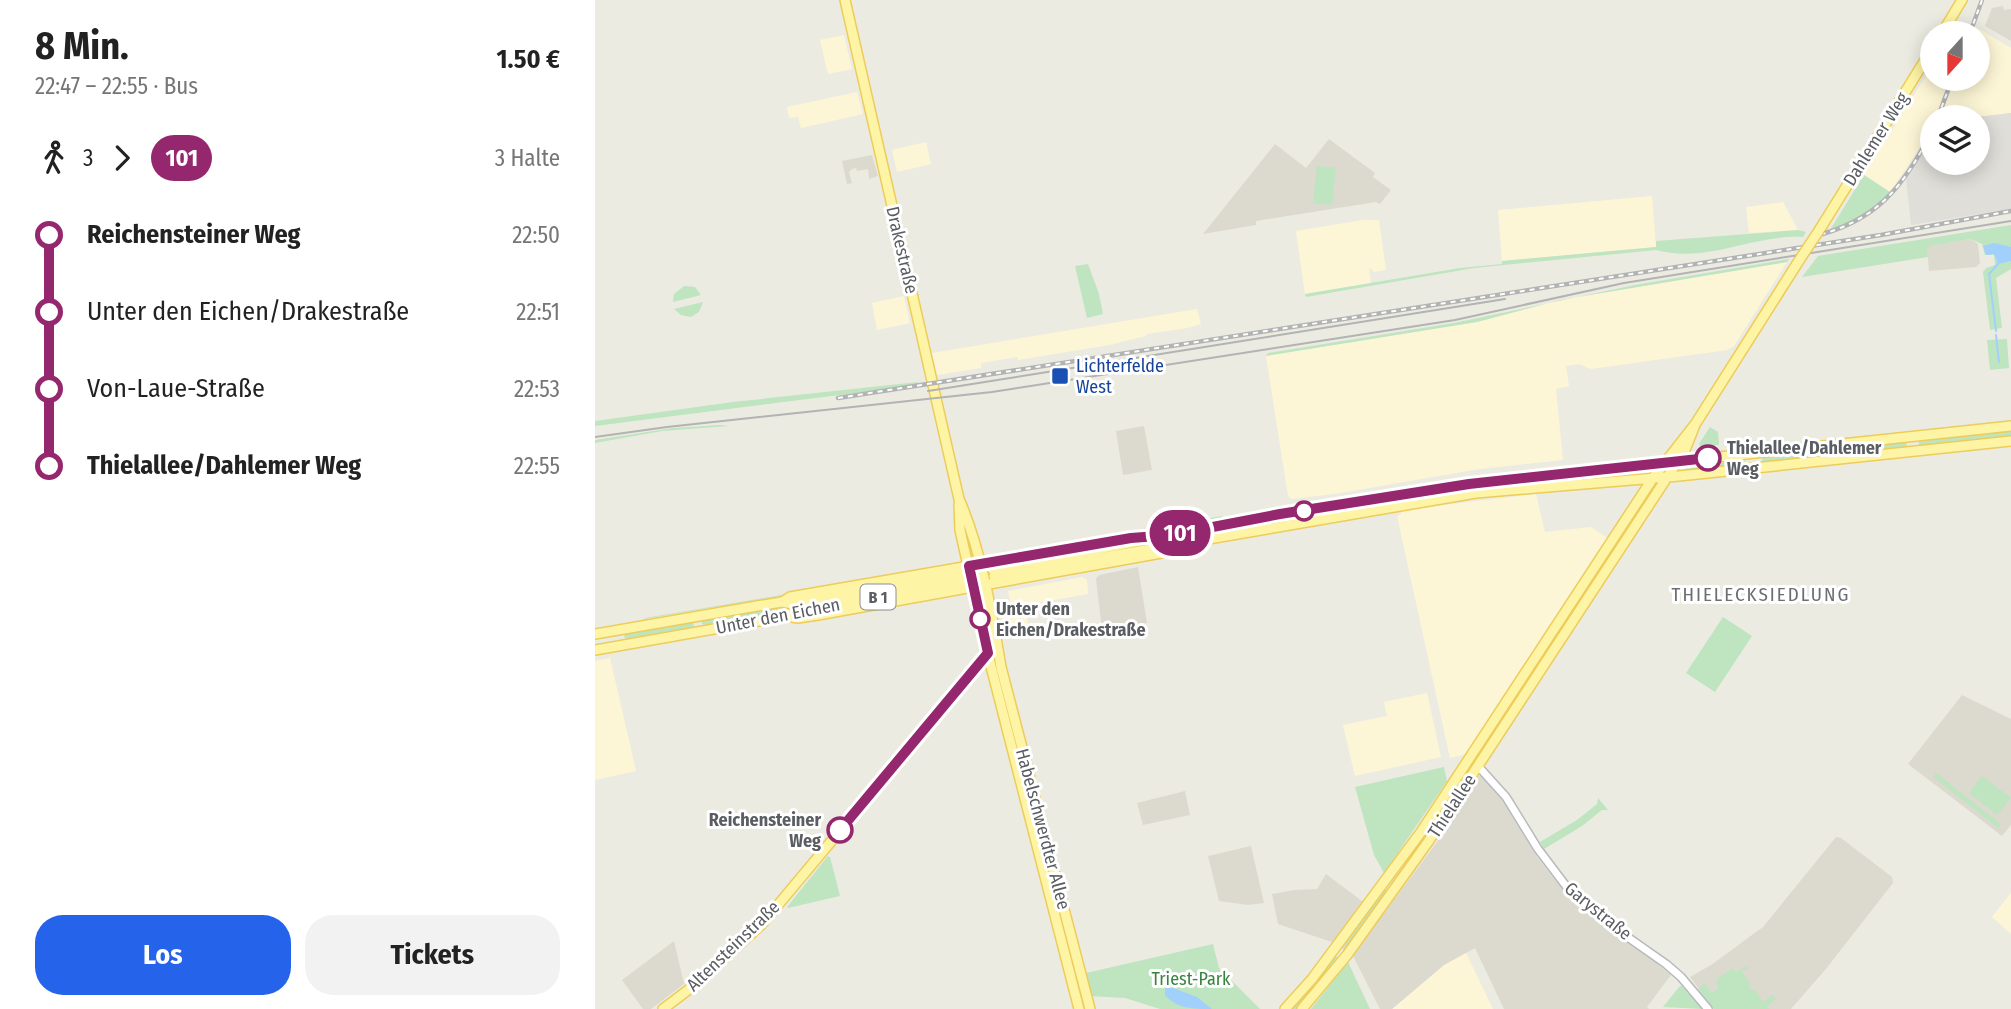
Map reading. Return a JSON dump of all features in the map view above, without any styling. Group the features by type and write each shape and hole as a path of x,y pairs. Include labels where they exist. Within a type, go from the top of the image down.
{"main road":[{"name":"Drakestraße","path":"845,0 959,499 970,528 984,586"},
{"path":"1949,21 1962,0"},
{"name":"Dahlemer Weg","path":"1696,423 1920,68"},
{"path":"1666,477 1692,436 1696,423"},
{"path":"1664,463 1696,423"},
{"path":"1178,546 1166,545 993,573 1280,514 1492,481 2011,426"},
{"path":"787,616 797,618 818,615 973,588 1156,554 1178,546 1444,499 1538,486 1666,477 2011,441"},
{"name":"Thielallee","path":"1285,1009 1384,883 1453,784 1664,463"},
{"name":"Thielallee","path":"1302,1009 1347,955 1457,800 1666,477"},
{"path":"1442,489 1444,499"},
{"name":"Drakestraße","path":"959,499 959,523 969,566"},
{"path":"782,602 790,597 979,564 1131,538 1171,535"},
{"name":"Habelschwerdter Allee","path":"969,566 988,653 1079,1009"},
{"name":"Unter den Eichen","path":"595,634 782,602 793,604 960,578 795,612 787,616 595,650"},
{"name":"Habelschwerdter Allee","path":"984,586 1021,748 1090,1009"},
{"path":"1542,646 1552,653"},
{"path":"988,653 999,648"},
{"name":"Altensteinstraße","path":"663,1009 692,987 762,924 988,653"},
{"path":"1469,759 1478,766"},
{"path":"1453,784 1457,800"},
{"path":"1384,883 1394,890"},
{"path":"1336,947 1347,955"}],"street":[{"name":"Garystraße","path":"1478,766 1506,797 1538,849 1566,886 1609,924 1651,952 1681,977 1707,1009"}],"shaded area":[{"path":"2003,6 2004,10 2011,9 2011,41 1990,29 1990,21 1987,21 1992,8"},
{"path":"844,35 852,69 828,74 820,40"},
{"path":"1990,36 2011,48 2011,113 1990,115 1990,105 1945,105 1951,91 1990,91"},
{"path":"1920,85 1920,91 1946,91 1941,105 1920,105 1920,147 1890,192 1864,175"},
{"path":"857,92 863,114 801,128 798,117 789,118 787,107"},
{"path":"2011,113 2011,209 1911,225 1906,179 1920,155 1920,175 1990,175 1990,115"},
{"path":"1329,139 1375,173 1373,177 1391,190 1380,204 1376,202 1256,221 1256,225 1203,234 1275,144 1306,168"},
{"path":"926,142 931,164 897,172 892,150"},
{"path":"872,155 878,176 869,179 868,169 852,169 849,172 852,183 847,184 842,161"},
{"path":"1652,196 1656,247 1502,261 1498,210"},
{"path":"1783,202 1798,230 1749,233 1746,207"},
{"path":"1363,220 1379,220 1386,270 1373,272 1369,269 1371,284 1305,294 1296,231"},
{"path":"1970,239 1978,244 1980,263 1976,267 1929,271 1929,246"},
{"path":"1787,262 1734,346 1727,350 1591,369 1579,364 1566,366 1569,386 1556,389 1563,460 1480,469 1334,494 1292,499 1288,496 1266,356 1477,322 1560,300"},
{"path":"904,296 910,323 877,330 872,303"},
{"path":"1197,309 1201,324 1188,328 1146,334 1109,345 1018,360 1017,357 981,363 981,368 937,375 932,353"},
{"path":"1144,426 1152,470 1123,475 1116,431"},
{"path":"1536,494 1545,532 1591,527 1609,539 1467,754 1450,758 1397,516 1401,511"},
{"path":"1138,567 1147,623 1102,630 1096,579 1099,575"},
{"path":"1083,577 1087,580 1088,594 1026,605 1028,624 1024,627 1015,622 1004,629 999,609 1011,607 1008,591"},
{"path":"610,658 636,771 595,780 595,661"},
{"path":"1427,693 1441,757 1355,776 1343,725 1387,716 1384,702"},
{"path":"1962,695 2011,719 2011,825 2002,836 1908,764"},
{"path":"1479,776 1482,776 1504,802 1537,857 1566,894 1607,930 1647,955 1671,975 1647,1007 1649,1009 1504,1009 1475,948 1444,965 1392,1009 1380,1009 1353,956 1335,943 1278,924 1272,894 1317,889 1326,874 1382,916 1437,842"},
{"path":"1185,791 1190,815 1143,825 1137,803"},
{"path":"1836,837 1892,877 1893,883 1791,1009 1714,1009 1690,977 1763,927"},
{"path":"1251,846 1264,903 1248,905 1219,901 1208,856"},
{"path":"2011,893 2011,934 1992,917"},
{"path":"674,941 684,984 651,1009 643,1009 622,980"},
{"path":"1466,953 1493,1009 1392,1009 1444,965"}],"green space":[{"path":"1317,166 1336,168 1332,205 1313,203"},
{"path":"1864,175 1890,192 1863,216 1830,230"},
{"path":"2011,225 2011,269 1996,278 2002,328 1990,330 1983,272 1995,265 1994,255 1985,255 1982,244 1970,239 1930,246 1927,249 1928,257 1802,277 1818,256"},
{"path":"1798,230 1806,232 1803,237 1784,237 1712,251 1675,253 1656,250 1474,268 1306,297 1305,294 1460,268 1502,264 1502,261 1656,247 1656,241"},
{"path":"1789,259 1787,262 1578,297 1635,285"},
{"path":"1088,264 1103,314 1087,318 1075,266"},
{"path":"684,286 695,287 701,295 673,302 674,294"},
{"path":"703,302 699,312 691,317 681,315 674,309"},
{"path":"1546,304 1477,322 1266,356 1268,353 1454,323"},
{"path":"2007,339 2009,368 1990,370 1987,340"},
{"path":"918,382 919,385 595,426 595,421 733,402"},
{"path":"729,426 662,431 595,443 595,440 673,428"},
{"path":"1710,427 1718,432 1719,445 1715,445 1715,449 1703,450 1699,444"},
{"path":"2011,428 2011,438 1919,447 1919,439"},
{"path":"1906,439 1907,449 1763,465 1762,455"},
{"path":"1744,457 1746,467 1683,473 1688,465"},
{"path":"1648,467 1643,475 1447,492 1479,485"},
{"path":"1657,489 1551,649 1546,646 1648,490"},
{"path":"1222,518 1076,544 1079,541"},
{"path":"1278,518 1279,522 1141,545"},
{"path":"804,592 644,619 645,618"},
{"path":"810,606 703,625 701,621 743,612"},
{"path":"1723,617 1752,636 1715,692 1686,673"},
{"path":"693,622 694,627 625,639 624,634"},
{"path":"1543,650 1549,653 1487,747 1481,749"},
{"path":"998,667 1044,843 1039,844 994,669"},
{"path":"1444,767 1447,781 1384,873 1374,855 1355,787"},
{"path":"1936,773 2001,824 1998,828 1933,777"},
{"path":"1982,776 2011,798 1997,815 1969,793"},
{"path":"1598,798 1608,810 1602,810 1582,826 1544,849 1540,842 1577,820 1597,804"},
{"path":"828,856 840,896 788,908 787,907"},
{"path":"1384,888 1389,892 1348,947 1343,943"},
{"name":"Triest-Park","path":"1213,944 1219,968 1260,1009 1160,1009 1125,998 1089,996 1086,973"},
{"path":"1334,955 1339,959 1299,1009 1290,1009"},
{"path":"1348,962 1370,1009 1311,1009"},
{"path":"1747,966 1742,972 1751,985 1751,990 1755,990 1763,1002 1773,995 1776,999 1767,1006 1769,1009 1714,1009 1698,989 1705,983 1712,993 1719,988 1716,984 1718,978 1733,968 1736,972"},
{"path":"1682,986 1702,1009 1663,1007"}],"water":[{"path":"1994,243 2011,247 2011,261 1998,264 1994,254 1986,255 1983,246"},
{"path":"1168,986 1197,997 1212,1009 1180,1006 1165,995"}],"waterway":[{"path":"1996,331 1989,274 1998,264"},
{"path":"1996,335 1999,362"}],"tram line":[{"path":"595,437 992,392 1455,320 1624,283 2011,221"},
{"path":"928,391 1505,299"}],"railway":[{"path":"1974,21 1982,0"},
{"path":"1942,105 1948,91"},
{"path":"1811,237 1853,222 1870,212 1898,186 1920,153"},
{"path":"838,398 1881,235 2011,211"}],"bus line":[{"name":"101","path":"840,830 988,653 969,566 1469,484 1708,458"}],"place":[{"name":"Lichterfelde West","path":"1060,376"},
{"name":"Thielallee/Dahlemer Weg","path":"1708,458"},
{"name":"Unter den Eichen/Drakestraße","path":"980,619"},
{"name":"Reichensteiner Weg","path":"840,830"}],"district":[{"name":"THIELECKSIEDLUNG","path":"1761,594"}]}
